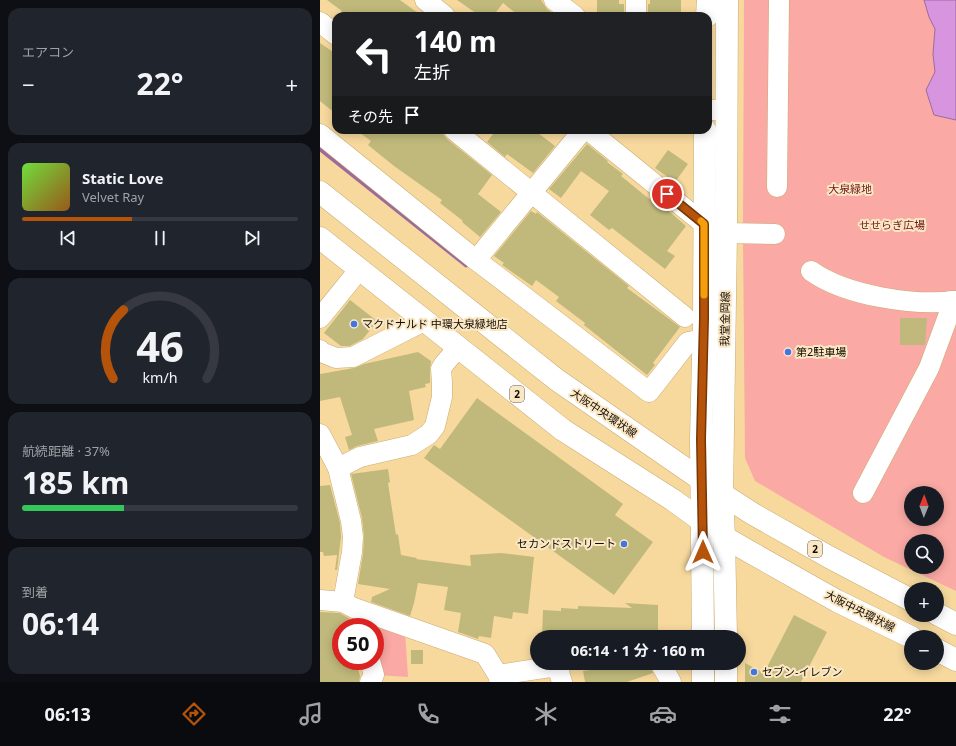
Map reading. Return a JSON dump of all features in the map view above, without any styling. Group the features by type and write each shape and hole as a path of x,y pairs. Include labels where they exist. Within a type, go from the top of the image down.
{"main road":[{"path":"707,12 708,0"},
{"name":"我堂金岡線","path":"726,630 722,494 726,233 717,110 727,0"},
{"name":"我堂金岡線","path":"703,630 701,480 704,339 705,134"},
{"name":"大阪中央環状線","path":"320,192 556,380 753,514 829,557 904,596"},
{"name":"大阪中央環状線","path":"320,238 563,430 673,500 724,536 837,601 904,634"},
{"path":"944,618 956,624"},
{"path":"944,654 956,660"},
{"path":"703,670 703,682"},
{"path":"726,670 726,682"}],"street":[{"path":"425,0 440,12"},
{"path":"554,0 570,12"},
{"path":"636,0 636,12"},
{"path":"777,187 780,0"},
{"path":"320,22 332,31"},
{"path":"320,134 476,260 649,392 688,342 704,339"},
{"path":"459,134 685,317"},
{"path":"476,260 580,134"},
{"path":"593,134 704,224"},
{"path":"726,233 775,234"},
{"path":"320,318 359,270"},
{"path":"812,271 833,284 877,296 905,301 954,301 929,368 863,493"},
{"path":"320,350 321,352 336,358 353,357 424,321"},
{"path":"338,468 360,457 412,445 429,434 435,426 442,398 440,369 458,348"},
{"path":"320,434 338,468 351,520 353,537 348,605 354,618"},
{"path":"320,600 348,605 485,654 499,679 561,670"},
{"path":"370,682 374,675 373,670"},
{"path":"664,670 671,682"}],"green space":[{"name":"大泉緑地","path":"744,0 956,0 956,591 944,585 944,582 937,582 920,574 944,574 944,534 904,534 904,566 884,557 755,481 745,458 743,233"},
{"path":"384,625 405,632 408,677 377,675 376,670 384,670"}],"shaded area":[{"path":"924,0 956,0 956,120 934,115 926,90 935,72 933,54 935,29 929,17"}],"building":[{"path":"327,0 400,0 416,12 341,12 342,11"},
{"path":"457,0 541,0 551,12 514,12 503,3 496,12 474,12"},
{"path":"597,0 619,0 619,4 624,4 624,12 597,12"},
{"path":"650,0 681,0 681,12 648,12 648,4 650,4"},
{"path":"320,43 332,51 332,111 320,101"},
{"path":"361,134 443,134 447,139 492,175 478,194 501,212 480,237 440,203 442,200 394,166 368,145 371,141"},
{"path":"493,134 539,134 555,146 533,173 507,154 505,157 487,142"},
{"path":"587,144 623,174 621,176 660,207 662,205 686,226 667,251 675,256 665,269 612,228 609,230 590,215 609,191 581,171 561,198 549,189"},
{"path":"668,150 688,164 675,182 655,168"},
{"path":"531,211 536,214 537,212 629,286 627,288 680,327 653,363 655,365 647,375 584,325 585,323 556,301 559,297 536,280 532,286 502,265 504,263 494,256"},
{"name":"マクドナルド 中環大泉緑地店","path":"350,300 377,321 363,339 350,346 341,346 324,333"},
{"path":"900,318 927,318 925,345 900,345"},
{"path":"418,352 431,361 430,383 425,384 426,387 409,391 414,420 374,429 378,441 357,446 349,450 345,437 352,435 340,397 320,401 320,374 354,368 364,364"},
{"path":"477,398 623,504 615,515 653,542 614,595 424,458 434,445 440,449"},
{"path":"388,469 390,482 388,483 396,535 398,534 401,555 417,558 416,559 471,566 470,555 501,553 534,557 528,614 513,612 512,619 494,616 491,638 479,636 478,639 458,632 461,613 444,610 448,587 418,583 410,616 371,602 372,597 390,589 358,584 363,554 364,536 362,518 351,474"},
{"path":"330,485 340,523 341,537 337,570 335,570 337,555 324,556 323,552 320,552 320,486"},
{"path":"625,603 658,605 658,630 542,630 543,610 561,611 561,608 578,609 578,606 632,608"},
{"path":"320,612 340,613 348,618 332,618 332,670 358,670 360,676 359,682 320,682"},
{"path":"794,615 827,632 801,682 745,682 746,664 764,673"},
{"path":"411,650 423,650 423,664 411,664"},
{"path":"652,670 653,673 627,682 585,682 583,671"}],"waterway":[{"path":"320,149 466,265"}],"slow traffic":[{"path":"701,221 704,224 704,295"}],"place":[{"name":"マクドナルド 中環大泉緑地店","path":"354,324"},
{"name":"第2駐車場","path":"788,352"},
{"name":"セカンドストリート","path":"624,544"},
{"name":"セブン-イレブン","path":"754,672"}],"route":[{"path":"667,194 704,224 704,318 701,439 703,552"}],"park label":[{"name":"せせらぎ広場","path":"892,225"}]}
